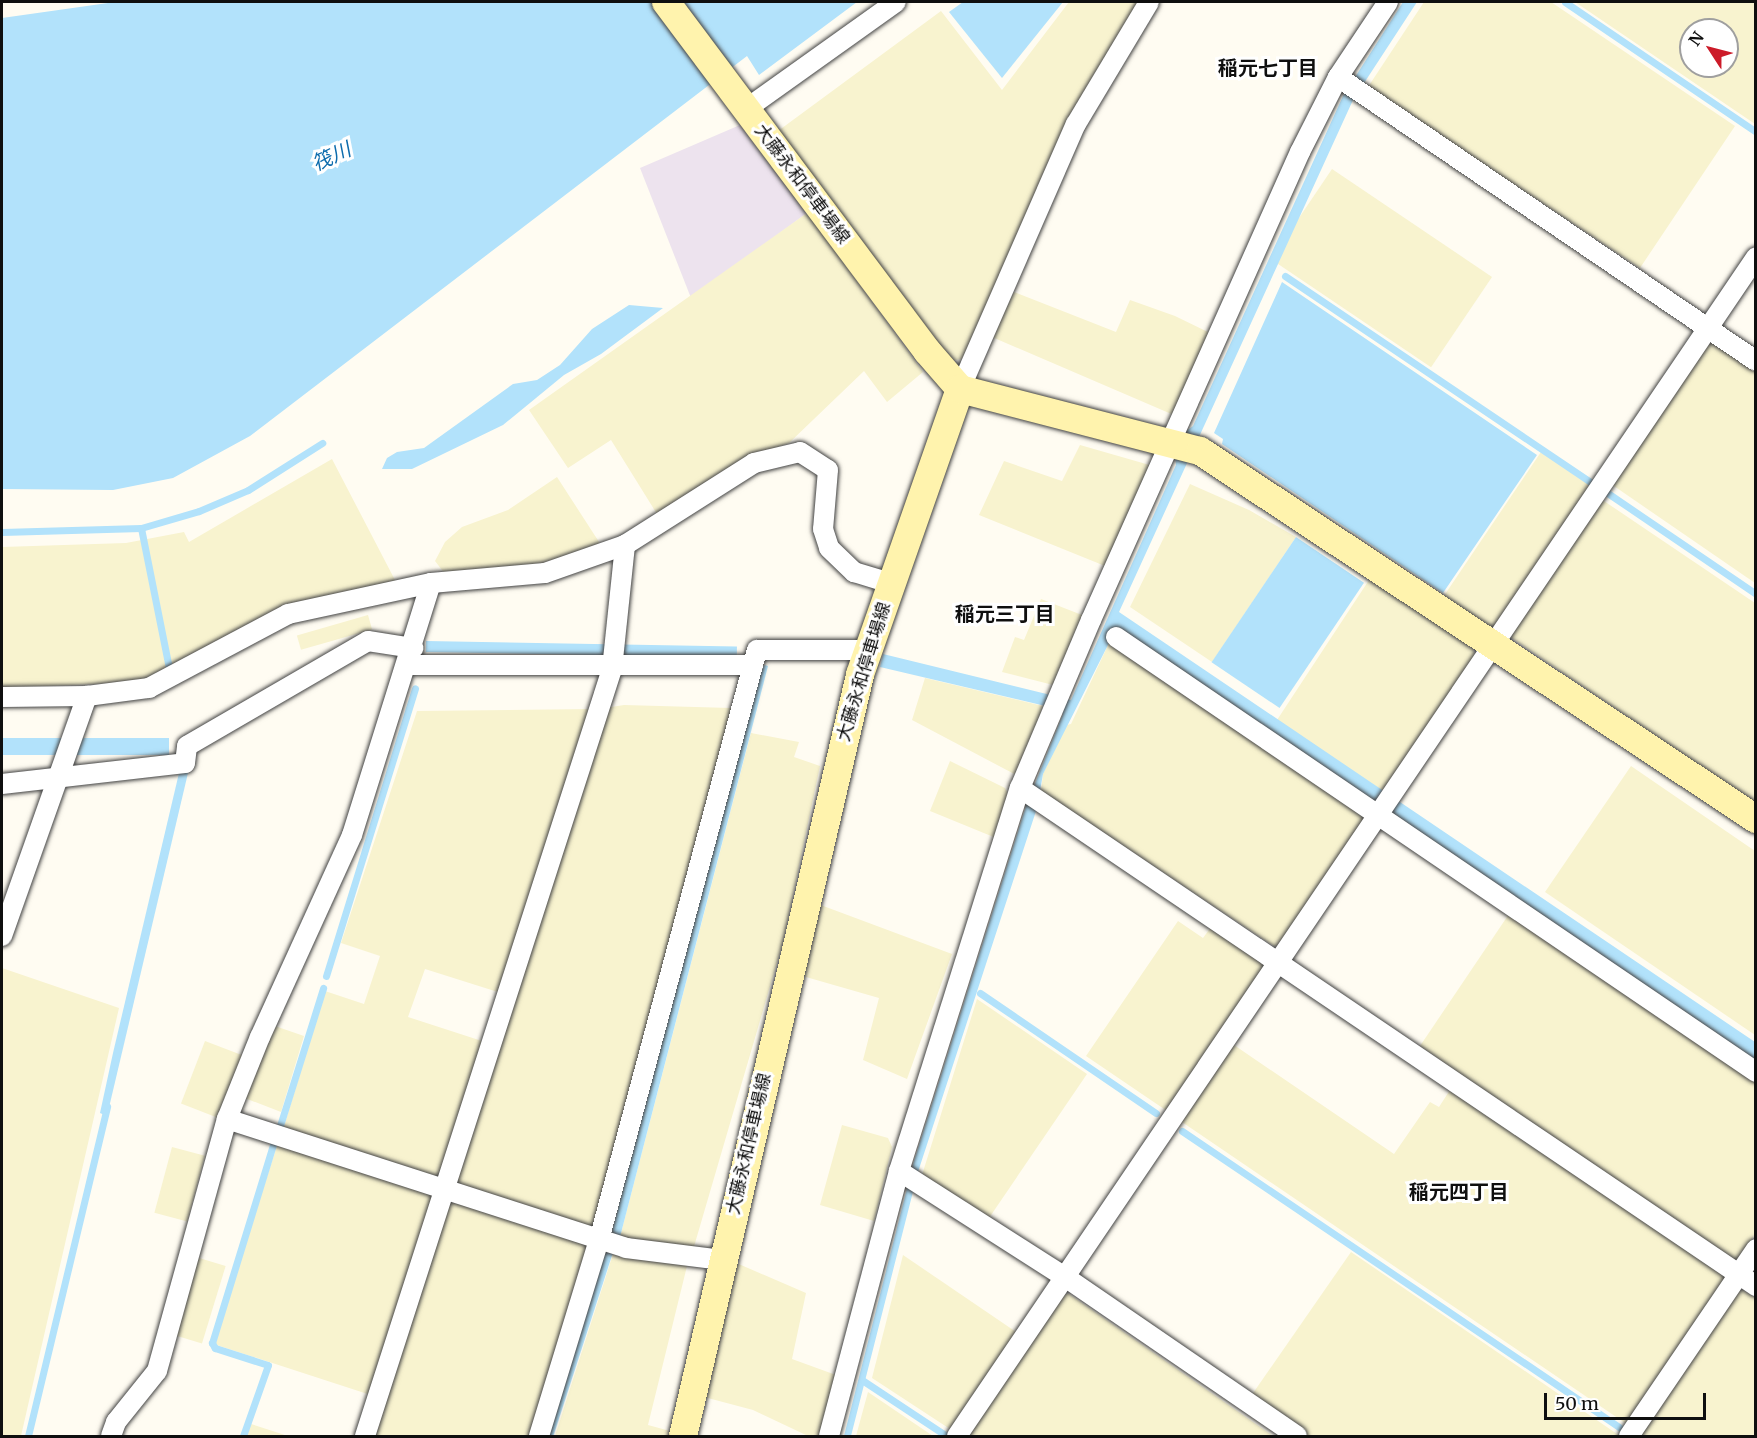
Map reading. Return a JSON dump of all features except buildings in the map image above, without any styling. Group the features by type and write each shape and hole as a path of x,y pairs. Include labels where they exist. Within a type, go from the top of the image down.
{"main road":[{"name":"大藤永和停車場線","path":"666,2 927,351 960,389 868,650 820,832 682,1437"},
{"path":"960,389 1183,445 1495,644 1755,819"}],"street":[{"path":"746,110 896,2"},
{"path":"960,389 1076,124 1149,2"},
{"path":"829,1437 907,1176 1029,794 1048,717 1183,445 1300,152 1388,2"},
{"path":"1341,79 1755,361"},
{"path":"957,1437 1380,815 1755,257"},
{"path":"2,697 87,696 149,688 288,614 431,583 545,573 625,545 754,463 800,452 828,470 823,529 829,548 854,572 891,583"},
{"path":"365,1437 446,1191 613,662 625,545"},
{"path":"111,1437 116,1422 157,1371 227,1119 260,1037 341,863 410,656 431,583"},
{"path":"1116,637 1755,1072"},
{"path":"2,784 59,774 185,763 187,746 368,641 410,656 753,665"},
{"path":"539,1437 599,1240 757,650 868,650"},
{"path":"2,936 87,696"},
{"path":"1029,794 1755,1286"},
{"path":"227,1119 626,1248 722,1260"},
{"path":"907,1176 1065,1278 1297,1437"},
{"path":"1629,1437 1755,1249"}],"shaded area":[{"path":"1069,2 1138,2 1066,126 980,332 962,359 950,361 778,131 941,11 1002,90"},
{"path":"1424,2 1551,2 1735,126 1640,268 1368,87"},
{"path":"1575,2 1755,2 1755,124 1687,78 1739,78 1739,18 1679,18 1679,72"},
{"path":"740,125 807,213 691,298 640,168"},
{"path":"1332,169 1492,277 1431,367 1271,259"},
{"path":"807,213 923,372 887,402 864,371 789,443 766,451 657,514 611,440 568,468 529,410"},
{"path":"1014,292 1116,332 1130,300 1175,316 1212,334 1176,416 992,337"},
{"path":"1709,341 1716,342 1755,369 1755,583 1611,484"},
{"path":"1080,445 1153,466 1110,568 979,515 1004,461 1062,481"},
{"path":"1541,452 1591,486 1492,632 1442,599"},
{"path":"332,459 396,582 287,607 174,670 140,682 2,688 2,547 126,543 184,532 189,542"},
{"path":"557,477 601,545 551,566 445,574 435,561 445,542 462,527 508,510"},
{"path":"1190,484 1249,510 1296,537 1212,662 1130,607"},
{"path":"1601,499 1755,603 1755,803 1512,638 1512,631"},
{"path":"1371,577 1472,647 1476,659 1384,793 1277,720"},
{"path":"1041,599 1082,615 1053,685 1002,672 1015,637 1024,640"},
{"path":"368,615 372,629 301,650 297,635"},
{"path":"1109,643 1370,821 1284,945 1274,946 1041,791 1043,774 1066,725 1071,724"},
{"path":"925,678 1043,706 1018,776 912,720"},
{"path":"624,705 731,708 597,1227 587,1230 455,1182 605,708"},
{"path":"591,709 501,993 425,969 408,1017 485,1042 442,1178 435,1182 282,1133 325,991 364,1004 380,956 341,943 417,711"},
{"path":"751,733 799,742 794,757 820,766 783,942 693,1250 620,1237"},
{"path":"950,761 1005,788 1009,796 996,838 930,811"},
{"path":"1631,766 1755,851 1755,1035 1545,892"},
{"path":"818,904 952,954 907,1079 863,1060 879,998 799,975"},
{"path":"1509,914 1755,1079 1755,1234 1737,1262 1731,1262 1420,1046"},
{"path":"1178,921 1203,938 1211,927 1263,961 1266,968 1167,1111 1086,1056"},
{"path":"2,968 119,1008 21,1436 2,1436"},
{"path":"977,999 1087,1074 989,1218 922,1175"},
{"path":"272,1025 304,1036 281,1112 242,1097"},
{"path":"205,1041 242,1055 218,1118 181,1104"},
{"path":"1234,1045 1394,1154 1430,1102 1439,1107 1450,1090 1724,1275 1726,1280 1628,1425 1182,1122"},
{"path":"842,1125 888,1138 892,1147 874,1221 820,1205"},
{"path":"278,1143 436,1194 371,1395 213,1344"},
{"path":"172,1147 205,1156 187,1221 154,1213"},
{"path":"452,1199 586,1242 590,1252 533,1436 373,1436 446,1205"},
{"path":"1351,1252 1620,1436 1309,1436 1251,1396"},
{"path":"613,1254 688,1262 648,1425 670,1431 669,1436 555,1436"},
{"path":"903,1255 1019,1334 953,1431 872,1378"},
{"path":"196,1257 226,1266 202,1344 172,1334"},
{"path":"734,1262 806,1293 792,1359 836,1375 822,1436 808,1436 753,1410 704,1397"},
{"path":"1743,1290 1755,1298 1755,1436 1644,1436 1639,1433 1735,1291"},
{"path":"1064,1294 1069,1294 1273,1436 967,1436"},
{"path":"868,1392 933,1436 856,1436"},
{"path":"251,1424 288,1436 246,1436"}],"water":[{"name":"筏川","path":"115,2 857,2 759,75 747,56 250,436 173,478 113,490 2,489 2,18"},
{"path":"963,2 1063,2 1002,78 949,12"},
{"path":"1403,2 1417,2 1353,100 1119,612 1755,1042 1755,1060 1109,643 1043,774 1037,808 918,1172 851,1436 844,1436 914,1161 1026,806 1063,714 1058,709 880,667 883,654 1071,700 1176,465 1175,454 1185,432 1193,426 1343,96"},
{"path":"1282,282 1537,455 1443,593 1222,444 1223,439 1214,433"},
{"path":"629,305 663,308 601,354 564,375 503,425 412,469 382,469 387,458 397,452 424,448 513,384 537,380 560,365 592,329"},
{"path":"1296,537 1364,583 1280,708 1212,662"},
{"path":"426,641 737,646 737,657 426,652"},
{"path":"765,665 768,666 620,1237 611,1235 758,672"},
{"path":"2,738 169,738 169,755 2,755"},
{"path":"179,773 188,773 107,1116 100,1113"},
{"path":"604,1251 613,1254 553,1436 544,1436"}],"waterway":[{"path":"1565,2 1756,132"},
{"path":"1285,276 1592,483"},
{"path":"2,532 141,528 199,511 248,490 322,443"},
{"path":"1609,494 1756,594"},
{"path":"141,528 169,668"},
{"path":"326,976 415,688"},
{"path":"278,1132 323,988"},
{"path":"980,993 1156,1113"},
{"path":"28,1436 107,1106"},
{"path":"1182,1131 1619,1427"},
{"path":"243,1436 268,1365 215,1348 212,1343 274,1142"},
{"path":"862,1380 945,1435"}],"district":[{"name":"稲元七丁目","path":"1268,67"},
{"name":"稲元三丁目","path":"1005,613"},
{"name":"稲元四丁目","path":"1459,1191"}]}
